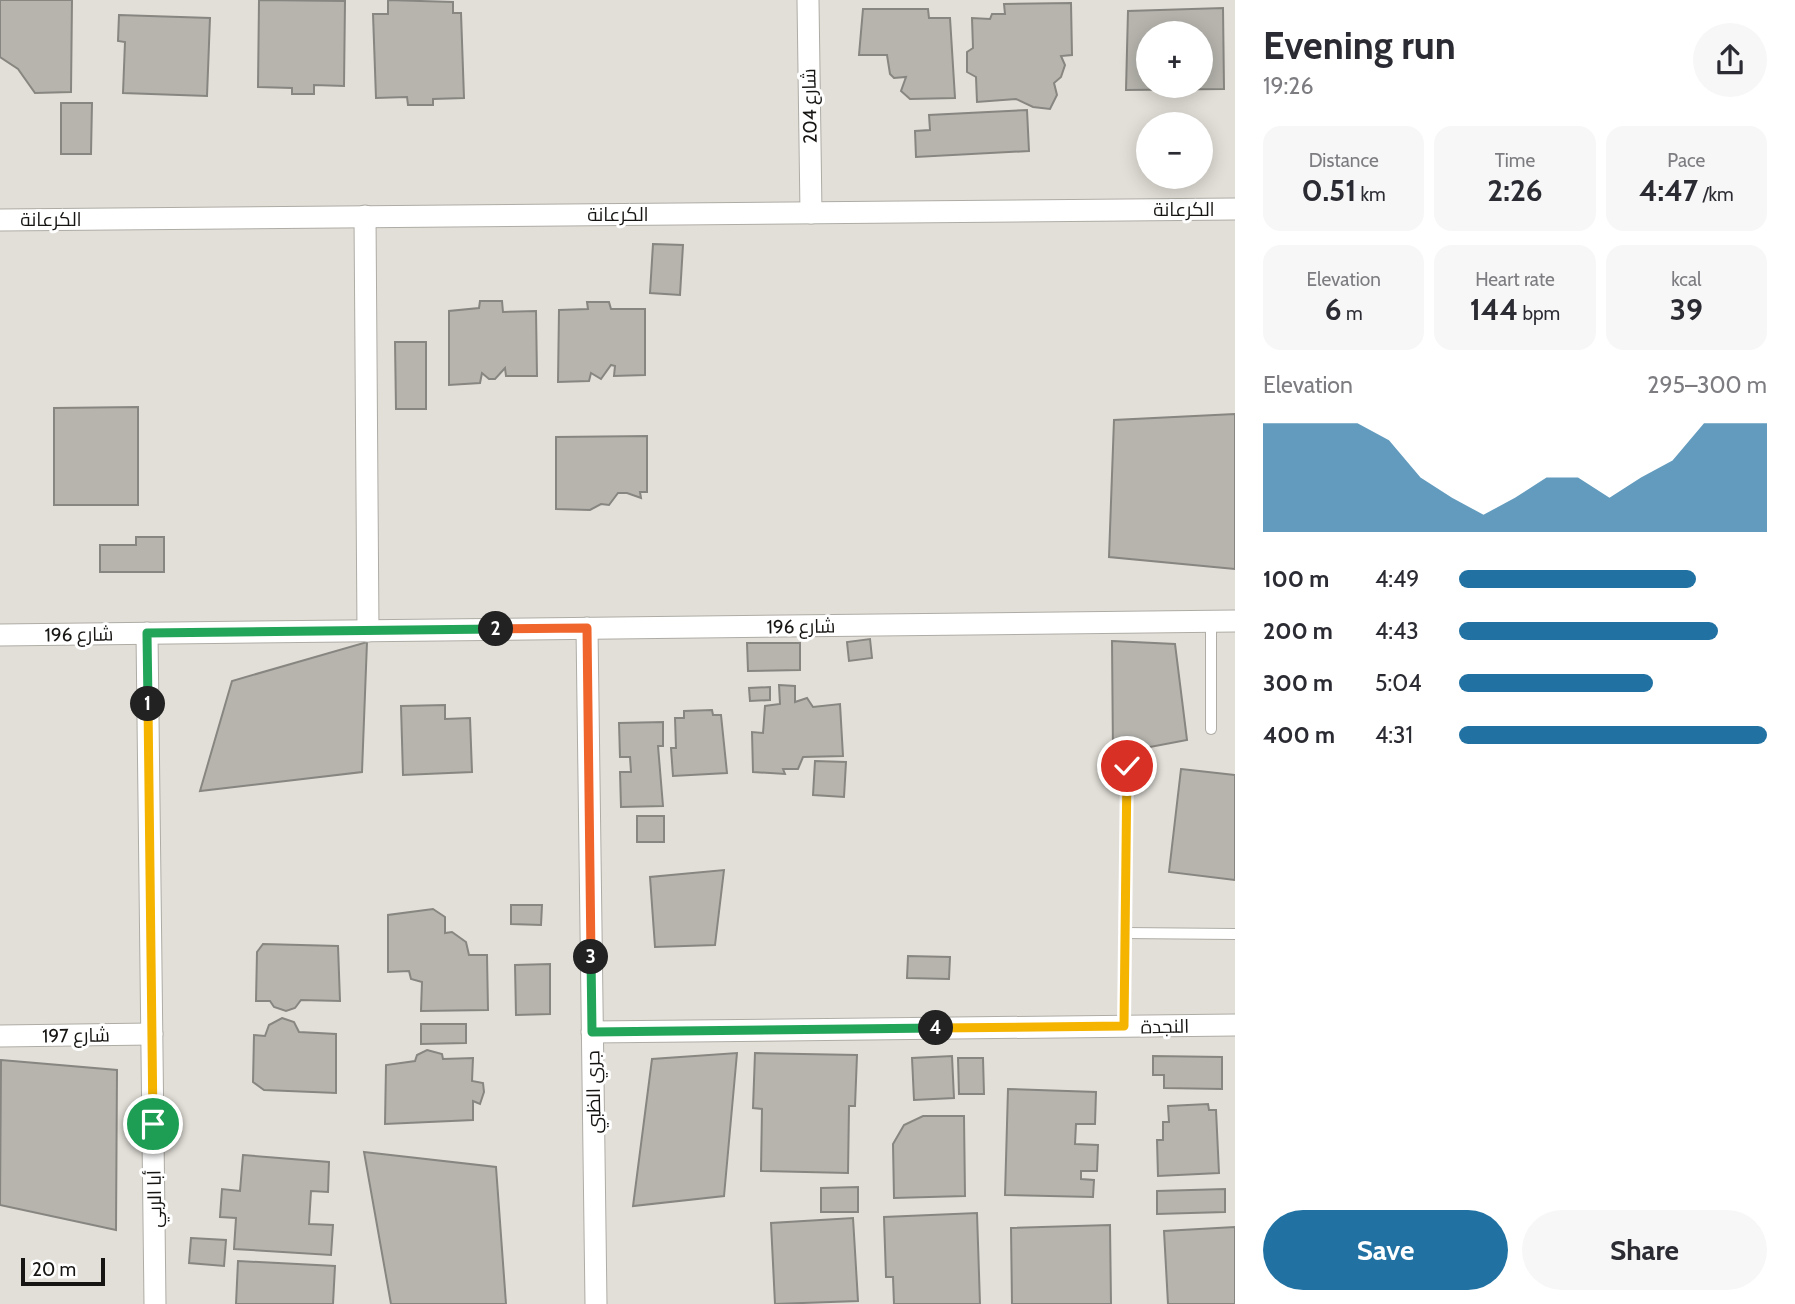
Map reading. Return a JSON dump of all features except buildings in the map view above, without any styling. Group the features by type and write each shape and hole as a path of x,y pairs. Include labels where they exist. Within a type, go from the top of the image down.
{"street":[{"name":"شارع 204","path":"808,0 811,213"},
{"name":"الكرعانة","path":"0,219 1235,209"},
{"path":"365,216 368,631"},
{"name":"شارع 196","path":"0,635 1235,621"},
{"name":"جري الظبي","path":"587,628 596,1304"},
{"name":"أبا الربي","path":"147,633 155,1304"},
{"name":"النجدة","path":"592,1032 1235,1025"},
{"name":"شارع 197","path":"0,1036 152,1034"}],"lane":[{"path":"1211,621 1211,729"},
{"path":"1124,1026 1127,766"},
{"path":"1124,933 1235,934"}],"route":[{"path":"153,1124 147,633 587,628 592,1032 1124,1026 1127,766"}]}
